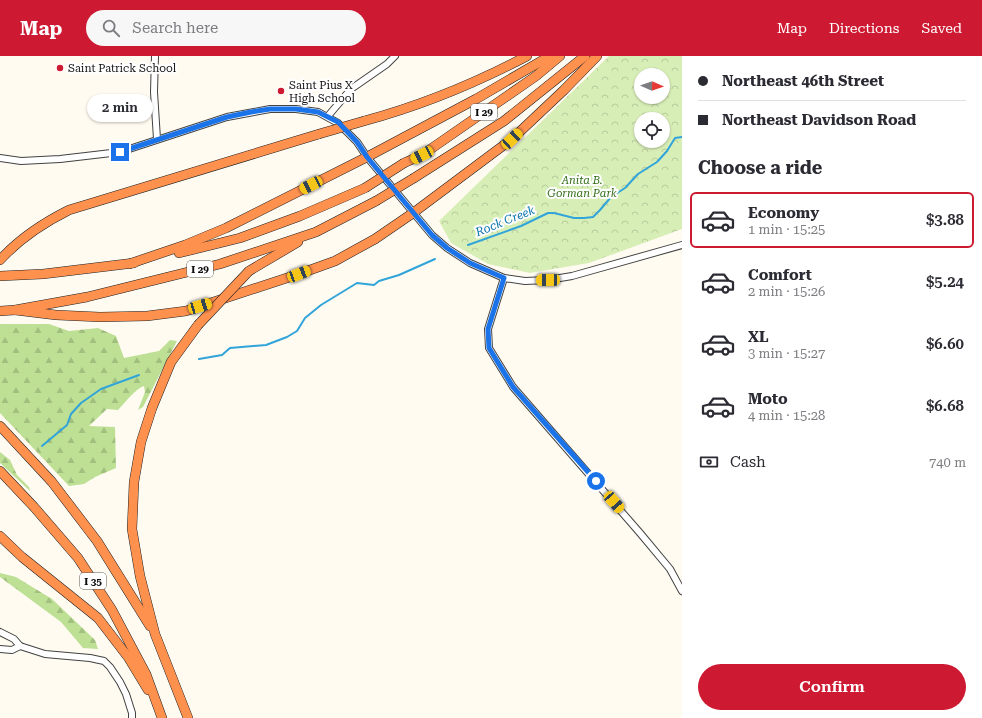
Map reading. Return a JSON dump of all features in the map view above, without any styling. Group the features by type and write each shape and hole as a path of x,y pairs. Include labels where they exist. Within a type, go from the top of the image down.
{"highway":[{"path":"0,260 29,233 69,210 319,134 405,110 470,85 526,56"},
{"path":"129,264 185,245 220,231 367,157 476,99 550,56"},
{"name":"I 29","path":"0,276 43,274 129,264 240,238 300,216 365,188 404,164 422,155 536,76 560,56"},
{"name":"I 29","path":"0,311 16,310 87,297 220,264 316,232 376,201 504,121 586,56"},
{"path":"16,310 58,315 100,317 147,316 186,311 335,261 375,239 413,213 512,139 564,90 597,56"},
{"path":"155,634 140,576 132,529 134,482 141,442 152,408 172,362 198,325 249,271 316,232"},
{"name":"I 35","path":"0,426 52,482 97,541 155,634 188,718"},
{"name":"I 35","path":"0,471 34,507 78,558 119,622 146,674 162,718"},
{"path":"0,536 27,562 98,618 128,657 158,709"}],"street":[{"path":"156,56 154,92 157,139"},
{"path":"328,116 351,88 387,64 395,56"},
{"path":"0,158 21,161 60,160 120,152 227,117 270,109 296,109 318,112 338,122 357,142 367,157 432,235 447,248 470,263 504,278 524,281 548,280 572,276 682,245"},
{"path":"504,278 488,329 489,348 513,387 670,569 682,591"},
{"path":"0,632 14,639 20,646 45,654 90,658 104,661 110,667 126,694 132,718"},
{"path":"0,649 12,650 20,646"}],"green space":[{"name":"Anita B. Gorman Park","path":"609,56 682,56 682,229 589,263 530,273 488,264 451,243 439,221"},
{"path":"0,324 49,324 69,331 98,328 116,336 124,358 159,351 170,340 177,341 143,407 138,410 145,392 144,386 134,393 118,410 107,409 89,426 115,427 116,468 95,477 84,484 69,486 0,413"},
{"path":"0,452 10,460 17,475 29,487 30,491 0,463"},
{"path":"0,573 16,577 52,599 95,640 98,649 83,648 61,622 0,577"}],"waterway":[{"name":"Rock Creek","path":"468,245 521,226 548,213 574,218 593,217 611,197 625,188 638,174 657,162 667,151 675,138 682,137"},
{"name":"Rock Creek","path":"199,359 222,355 230,348 266,345 287,337 297,331 305,318 321,305 357,283 374,285 379,281 399,275 435,259"},
{"name":"Rock Creek","path":"42,446 67,425 71,414 81,403 101,389 139,375"}],"place":[{"name":"Saint Patrick School","path":"60,68"},
{"name":"Saint Pius X High School","path":"281,91"}],"route":[{"path":"120,152 227,117 270,109 296,109 318,112 338,122 357,142 367,157 432,235 447,248 470,263 504,278 488,329 489,348 513,387 596,481"}]}
